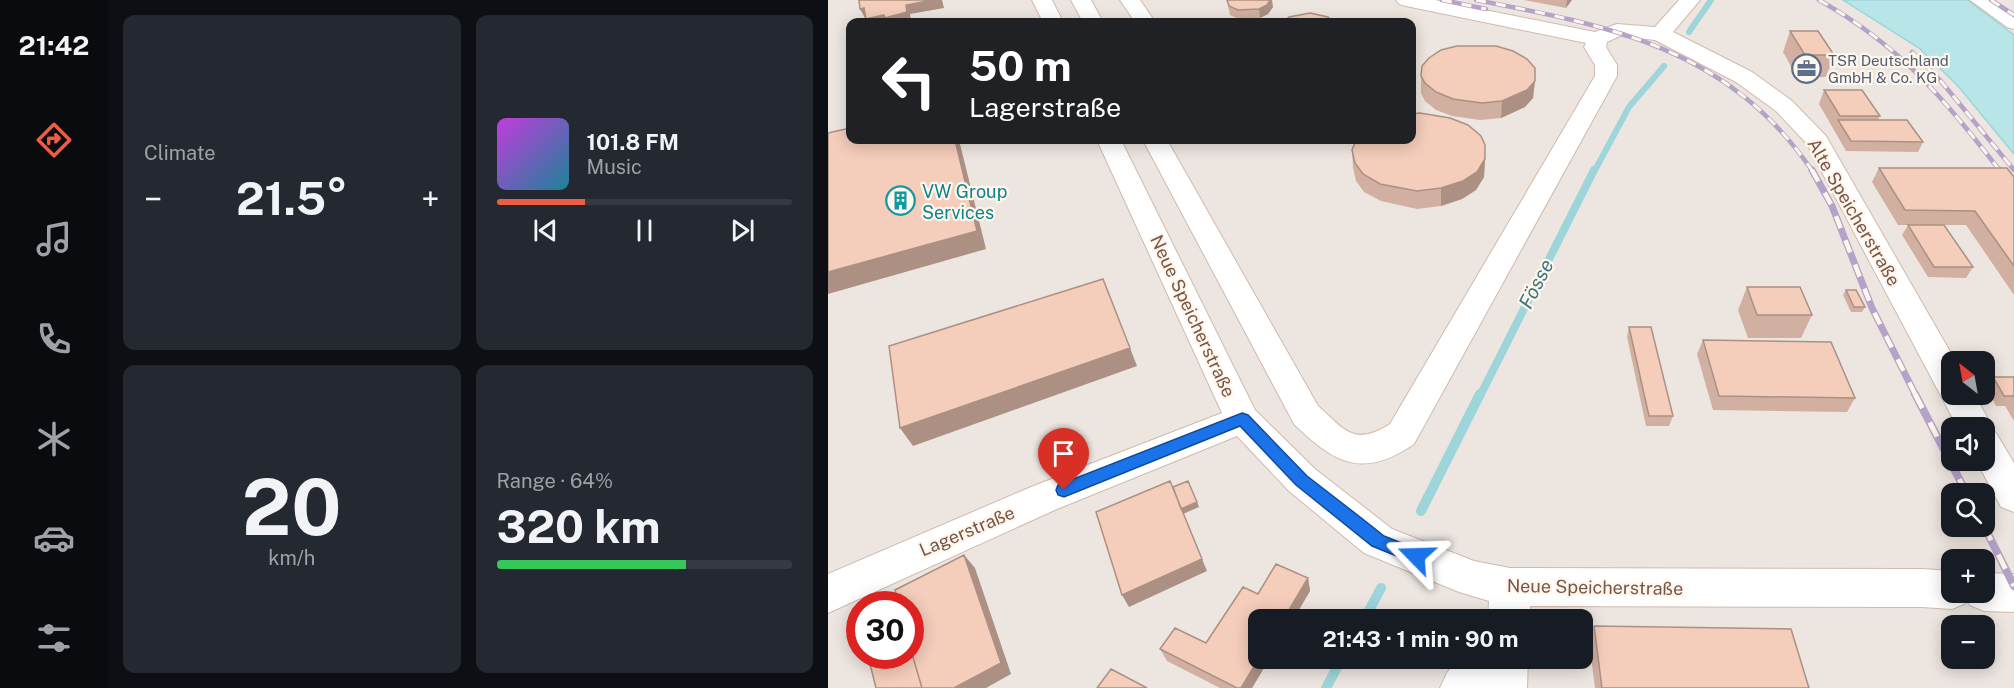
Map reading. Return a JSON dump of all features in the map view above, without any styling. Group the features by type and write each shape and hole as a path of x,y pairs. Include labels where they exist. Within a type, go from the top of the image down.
{"street":[{"path":"1042,0 1051,18"},
{"path":"1081,0 1091,18"},
{"path":"1130,0 1142,18"},
{"path":"1406,0 1597,39 1617,30 1660,34 1690,0"},
{"path":"1980,0 2014,23"},
{"name":"Alte Speicherstraße","path":"1660,34 1744,77 1784,106 1817,141 1941,364"},
{"path":"1157,144 1306,415 1339,446 1365,451 1385,447 1402,434 1606,76 1606,65 1595,47 1597,39"},
{"name":"Neue Speicherstraße","path":"1111,144 1242,419 1302,480 1378,541 1473,579 1510,603 1922,588 1941,589"},
{"name":"Lagerstraße","path":"828,594 1044,498 1242,419"},
{"path":"1995,462 2014,496"},
{"path":"1995,592 2014,593"},
{"path":"1462,688 1477,669"},
{"path":"1505,688 1506,669"}],"shaded area":[{"path":"828,0 2014,0 2014,688 828,688"}],"water":[{"path":"1843,0 1968,0 2014,35 2014,154 1958,86 1919,48"}],"building":[{"path":"859,0 933,0 906,5 907,12 885,18 884,15 866,18 864,8 860,9"},
{"path":"1227,0 1270,0 1267,5 1259,9 1238,10 1229,6"},
{"path":"1310,13 1329,18 1288,18"},
{"path":"1790,31 1818,31 1834,55 1805,55"},
{"path":"1457,46 1496,46 1513,51 1527,59 1535,68 1535,81 1527,90 1502,101 1482,103 1453,99 1436,92 1425,83 1421,76 1422,66 1441,50"},
{"path":"1824,90 1862,90 1880,116 1840,116"},
{"path":"1416,114 1450,118 1468,125 1481,136 1485,145 1485,159 1477,172 1463,181 1441,188 1417,191 1380,184 1363,174 1355,163 1352,150 1354,144 1416,144"},
{"path":"1838,120 1907,120 1923,142 1851,141"},
{"name":"VW Group Services","path":"846,129 846,144 956,144 977,231 828,272 828,133"},
{"path":"1879,168 2007,168 2014,177 2014,266 1975,211 1905,210"},
{"path":"1908,225 1944,225 1973,267 1934,267"},
{"path":"1103,279 1130,348 900,428 889,346"},
{"path":"1747,287 1800,287 1812,315 1757,315"},
{"path":"1846,290 1856,290 1865,307 1854,307"},
{"path":"1629,327 1651,327 1673,416 1649,416"},
{"path":"1703,340 1831,342 1855,398 1719,396"},
{"path":"1995,377 2014,377 2014,397 2004,396"},
{"path":"1170,481 1202,559 1122,595 1096,512"},
{"path":"1188,481 1197,502 1181,509 1173,487"},
{"path":"964,555 1001,663 954,688 922,688 916,669 924,669 924,591 895,590"},
{"path":"1276,564 1308,578 1290,609 1248,609 1248,669 1252,669 1241,688 1160,649 1175,628 1206,643 1243,587 1258,594"},
{"path":"1594,626 1791,629 1809,688 1602,688"},
{"path":"871,669 916,669 922,688 876,688"},
{"path":"1111,669 1147,688 1097,688"}],"waterway":[{"name":"Fösse","path":"1689,32 1711,0"},
{"name":"Fösse","path":"1594,172 1629,107 1664,66"},
{"name":"Fösse","path":"1480,396 1594,170"},
{"name":"Fösse","path":"1421,511 1480,394"},
{"name":"Fösse","path":"1370,609 1381,588"},
{"name":"Fösse","path":"1326,688 1336,669"}],"railway":[{"path":"1442,0 1486,9"},
{"path":"1476,0 1621,33 1706,70 1744,97 1780,130 1813,172"},
{"path":"1819,0 1874,36 1898,56 1940,97 2001,172"},
{"path":"1991,0 2014,15"},
{"path":"1912,52 1940,80 2014,170"},
{"path":"1812,170 1832,206 1872,308 1915,394"},
{"path":"1999,170 2014,189"},
{"path":"1915,394 1961,483"},
{"path":"1990,537 2014,586"}],"place":[{"name":"TSR Deutschland GmbH & Co. KG","path":"1807,69"},
{"name":"VW Group Services","path":"901,201"}],"route":[{"path":"1064,490 1242,419 1302,480 1378,541 1416,556"}]}
